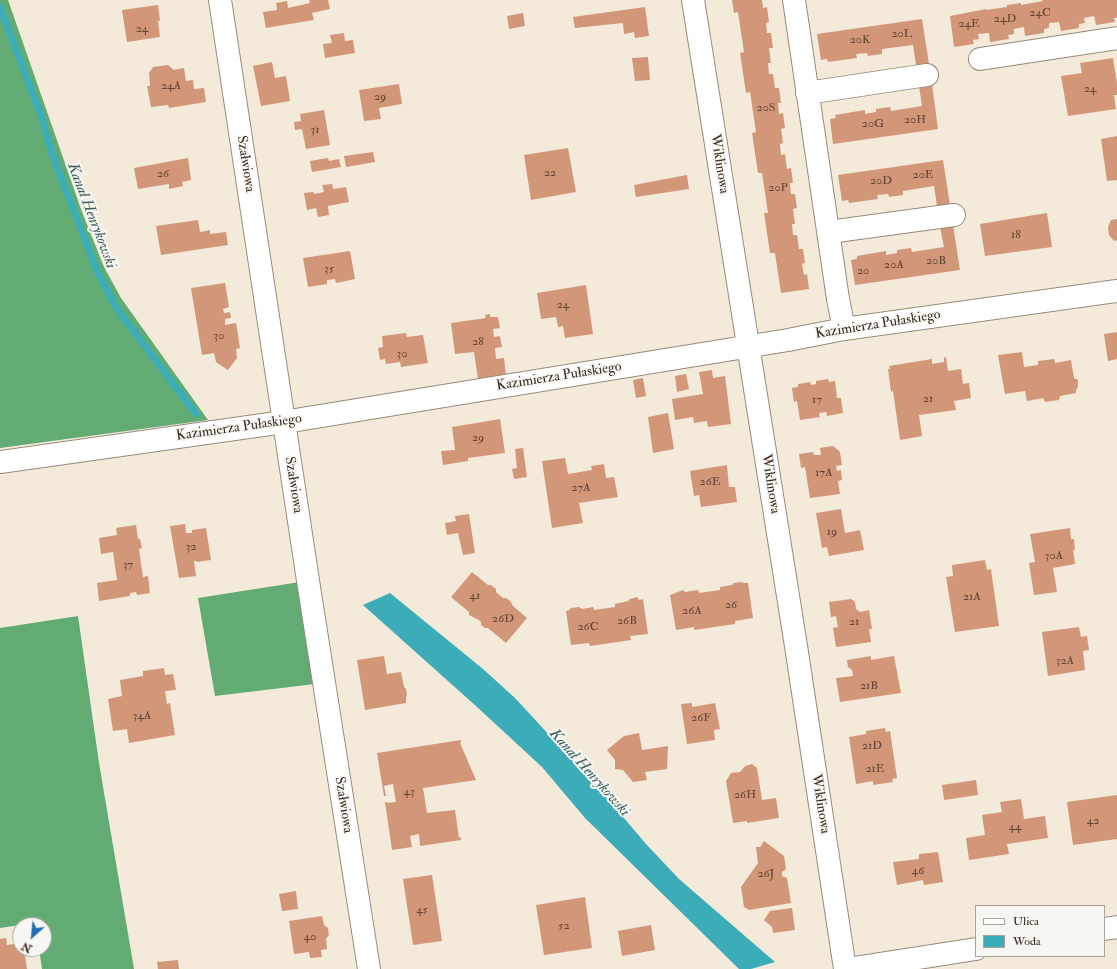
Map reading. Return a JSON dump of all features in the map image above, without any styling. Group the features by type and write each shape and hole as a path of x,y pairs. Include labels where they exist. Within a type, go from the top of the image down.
{"street":[{"name":"Szałwiowa","path":"220,0 369,969"},
{"name":"Wiklinowa","path":"693,0 795,638 846,969"},
{"path":"794,0 838,299 844,329"},
{"path":"980,59 1117,38"},
{"path":"807,93 927,75"},
{"path":"829,232 954,215"},
{"name":"Kazimierza Pułaskiego","path":"0,462 284,422 844,329 1117,291"},
{"path":"1105,929 1117,927"},
{"path":"846,969 975,949"}],"green space":[{"path":"0,0 8,0 82,212 104,267 121,298 208,420 0,448"},
{"path":"300,582 315,684 215,696 198,598"},
{"path":"78,616 99,763 134,969 42,969 40,957 52,957 52,917 12,917 12,926 0,928 0,628"}],"water":[{"path":"390,593 483,669 515,698 602,792 646,844 679,879 775,962 751,969 739,969 585,818 542,767 363,605"}],"building":[{"path":"309,0 328,0 330,9 312,13 314,20 266,28 263,12 277,10 276,3 287,1 288,8 310,3"},
{"path":"732,0 762,0 763,8 767,7 769,22 766,23 767,33 771,33 773,48 769,48 771,63 768,63 769,74 773,74 775,88 779,88 781,103 778,103 779,114 783,113 785,128 781,129 783,143 780,144 781,155 785,154 787,169 791,168 793,183 790,183 791,194 795,194 797,208 793,209 795,224 792,224 793,235 797,235 799,249 803,249 805,263 802,264 804,275 807,274 809,289 781,293 775,253 770,253 764,213 768,213 762,173 758,173 752,133 756,132 750,92 746,93 740,53 744,52 738,12 734,13"},
{"path":"1042,0 1117,0 1117,18 1114,18 1115,22 1096,25 1094,16 1084,18 1085,23 1079,24 1079,28 1061,31 1059,22 1049,23 1049,28 1044,29 1044,33 1025,36 1024,27 1014,29 1014,34 1008,35 1009,39 990,42 989,33 978,34 979,39 973,40 974,44 954,47 950,16 986,9 1007,7 1007,5 1021,3 1021,5 1043,1"},
{"path":"158,5 160,37 127,42 122,10"},
{"path":"645,7 649,36 635,38 634,32 624,34 623,23 575,28 573,17"},
{"path":"523,13 525,26 509,29 507,16"},
{"path":"922,19 929,64 916,65 913,45 882,49 882,54 868,56 867,53 856,54 857,58 828,62 827,59 821,60 817,34"},
{"path":"344,33 345,41 353,40 355,53 325,58 323,44 332,43 330,35"},
{"path":"648,57 650,80 635,81 632,58"},
{"path":"1113,58 1117,83 1117,95 1114,95 1116,109 1068,116 1061,76 1082,73 1080,63"},
{"path":"272,62 275,78 286,76 290,101 261,106 253,66"},
{"path":"168,65 174,70 184,68 186,81 193,80 194,89 204,88 206,102 169,108 168,105 151,107 147,86 150,86 149,73 153,67"},
{"path":"399,84 402,104 379,108 381,119 364,121 359,90"},
{"path":"932,84 938,129 833,144 830,119 836,118 835,115 865,110 865,114 876,112 876,109 890,107 891,111 922,106 919,86"},
{"path":"324,110 330,145 306,149 302,129 295,130 294,122 301,121 300,114"},
{"path":"1117,136 1117,180 1107,181 1101,139"},
{"path":"568,148 576,192 531,200 524,155"},
{"path":"373,152 375,162 346,167 344,156"},
{"path":"188,158 191,180 182,182 183,186 169,189 169,184 138,189 134,168"},
{"path":"328,158 329,161 339,159 341,167 312,172 310,161"},
{"path":"943,160 950,205 937,206 934,186 903,191 903,195 889,197 888,194 877,195 878,199 849,203 848,200 842,201 838,175"},
{"path":"687,175 689,189 636,197 634,185"},
{"path":"332,184 333,189 346,187 349,202 328,206 329,215 318,217 316,208 307,210 304,193 313,192 314,194 324,192 322,185"},
{"path":"1047,213 1052,247 985,256 980,224"},
{"path":"1117,219 1117,240 1114,241 1109,235 1108,227 1111,220"},
{"path":"198,220 200,232 210,230 210,234 226,232 228,245 161,255 156,226"},
{"path":"953,225 960,270 855,285 851,260 857,259 857,256 886,251 886,255 897,253 897,250 911,248 912,252 944,247 940,227"},
{"path":"350,251 355,279 336,283 335,279 327,280 327,284 308,287 303,258"},
{"path":"225,283 229,307 223,309 224,313 230,312 231,318 225,319 225,325 236,323 240,348 236,349 237,358 228,370 216,362 214,353 202,355 191,288"},
{"path":"586,285 593,334 565,338 563,326 558,327 556,317 541,319 537,293"},
{"path":"490,314 490,317 498,317 500,328 493,329 494,337 500,336 502,347 495,348 496,359 504,358 506,375 478,379 474,352 455,354 451,323 486,318 485,315"},
{"path":"1117,332 1117,359 1108,361 1104,334"},
{"path":"406,333 407,337 423,335 428,363 401,367 400,362 386,364 385,359 380,360 378,348 383,347 382,336"},
{"path":"1022,352 1024,367 1038,365 1038,361 1054,359 1055,363 1071,360 1074,378 1078,380 1076,393 1060,396 1059,400 1045,402 1043,398 1027,401 1025,391 1005,394 998,355"},
{"path":"946,357 948,371 961,369 963,384 969,383 971,398 954,401 956,410 919,415 922,436 900,440 893,391 891,392 888,369 890,369 889,366 932,359 932,364 944,362 944,358"},
{"path":"712,370 713,378 725,376 731,424 708,427 707,421 694,423 693,417 675,420 672,399 703,394 699,372"},
{"path":"686,374 689,389 677,392 675,376"},
{"path":"643,378 646,396 636,398 633,380"},
{"path":"828,379 829,382 835,381 837,398 841,398 843,413 827,416 826,412 819,413 820,417 800,420 797,401 794,402 792,388 798,387 798,384 810,382 811,385 816,384 816,381"},
{"path":"668,413 674,449 653,453 648,417"},
{"path":"500,419 505,453 468,458 468,461 443,465 441,451 455,450 452,427"},
{"path":"833,446 840,452 842,465 836,466 837,471 841,470 842,480 838,481 840,494 810,498 805,467 801,468 799,454 813,452 814,455 821,455 820,448"},
{"path":"523,448 527,477 514,479 512,469 517,468 515,449"},
{"path":"565,458 568,474 592,470 591,466 604,464 606,478 614,477 618,497 579,503 583,523 552,528 542,461"},
{"path":"727,465 729,487 735,487 737,502 701,507 699,495 694,496 690,471"},
{"path":"841,509 845,533 860,530 864,550 829,556 827,547 822,548 816,513"},
{"path":"469,514 475,553 463,555 458,533 447,535 445,523 456,521 455,516"},
{"path":"185,524 186,533 192,533 192,530 206,528 211,560 194,561 196,576 179,578 170,526"},
{"path":"136,525 138,539 140,539 142,548 139,549 143,577 148,576 150,593 137,595 136,592 130,593 130,596 99,601 97,583 117,580 113,552 101,554 99,538 117,535 116,528"},
{"path":"1070,528 1071,539 1074,539 1075,550 1073,550 1075,564 1053,568 1057,592 1034,595 1029,563 1035,562 1030,534"},
{"path":"985,560 987,570 991,569 999,626 955,632 946,577 953,576 952,565"},
{"path":"472,572 488,585 491,585 496,589 496,592 511,602 512,605 527,618 506,643 488,628 481,625 479,620 469,615 469,612 451,597"},
{"path":"741,582 748,583 753,618 735,621 735,624 694,630 694,627 676,630 670,595 683,590 685,592 698,590 699,593 720,590 720,587"},
{"path":"637,597 639,600 643,599 648,634 630,636 631,640 590,646 589,643 571,645 566,611 571,608 579,607 582,609 593,607 594,610 615,607 615,604"},
{"path":"851,599 855,602 856,609 860,612 869,610 872,629 869,629 871,642 836,647 833,628 838,627 836,616 831,617 829,602"},
{"path":"1079,627 1081,637 1087,636 1089,650 1083,651 1085,670 1048,676 1042,632"},
{"path":"384,656 387,674 401,672 407,695 406,703 365,710 357,660"},
{"path":"871,656 871,660 894,656 901,693 840,702 836,678 853,676 852,670 848,667 847,660"},
{"path":"164,668 165,675 173,674 176,690 165,691 167,704 170,703 175,735 129,743 127,729 113,731 108,699 122,696 120,680 143,676 143,671"},
{"path":"692,703 692,707 715,703 720,729 714,730 715,740 687,744 681,704"},
{"path":"885,728 886,732 890,731 897,778 892,779 893,782 873,785 873,781 856,784 849,737 866,734 866,731"},
{"path":"639,733 642,750 668,746 667,769 645,772 647,780 633,782 623,770 615,769 615,760 607,750 624,736"},
{"path":"461,740 460,743 476,780 423,788 427,813 455,810 459,838 461,837 461,840 420,846 419,834 410,836 412,847 392,850 385,802 396,802 393,784 384,786 386,796 384,796 377,753"},
{"path":"752,764 757,768 762,800 776,798 779,818 747,823 747,821 733,823 726,781 731,773 740,772 745,766"},
{"path":"976,780 978,795 944,800 942,785"},
{"path":"1117,795 1117,839 1073,845 1067,802"},
{"path":"1021,799 1024,819 1045,816 1048,838 1007,844 1009,854 969,860 966,838 985,835 982,815 1002,812 1000,802"},
{"path":"764,841 784,856 786,869 782,872 782,876 787,878 791,903 749,910 744,907 741,887 758,863 756,847 760,847"},
{"path":"938,852 943,882 924,885 923,880 897,885 893,862 919,859 919,854"},
{"path":"432,875 442,941 413,945 403,879"},
{"path":"296,891 298,909 282,911 279,894"},
{"path":"585,897 592,948 544,955 536,905"},
{"path":"792,908 795,930 773,933 772,927 764,920 770,911"},
{"path":"322,916 324,925 328,928 329,935 326,939 327,949 321,950 322,957 310,958 309,952 294,954 289,921"},
{"path":"651,925 655,950 622,956 618,931"},
{"path":"6,938 7,945 12,944 12,957 25,957 27,969 0,969 0,939"},
{"path":"178,960 179,969 158,969 157,962"}],"waterway":[{"name":"Kanał Henrykowski","path":"0,7 41,116 51,151 97,271 117,309 196,414"}]}
